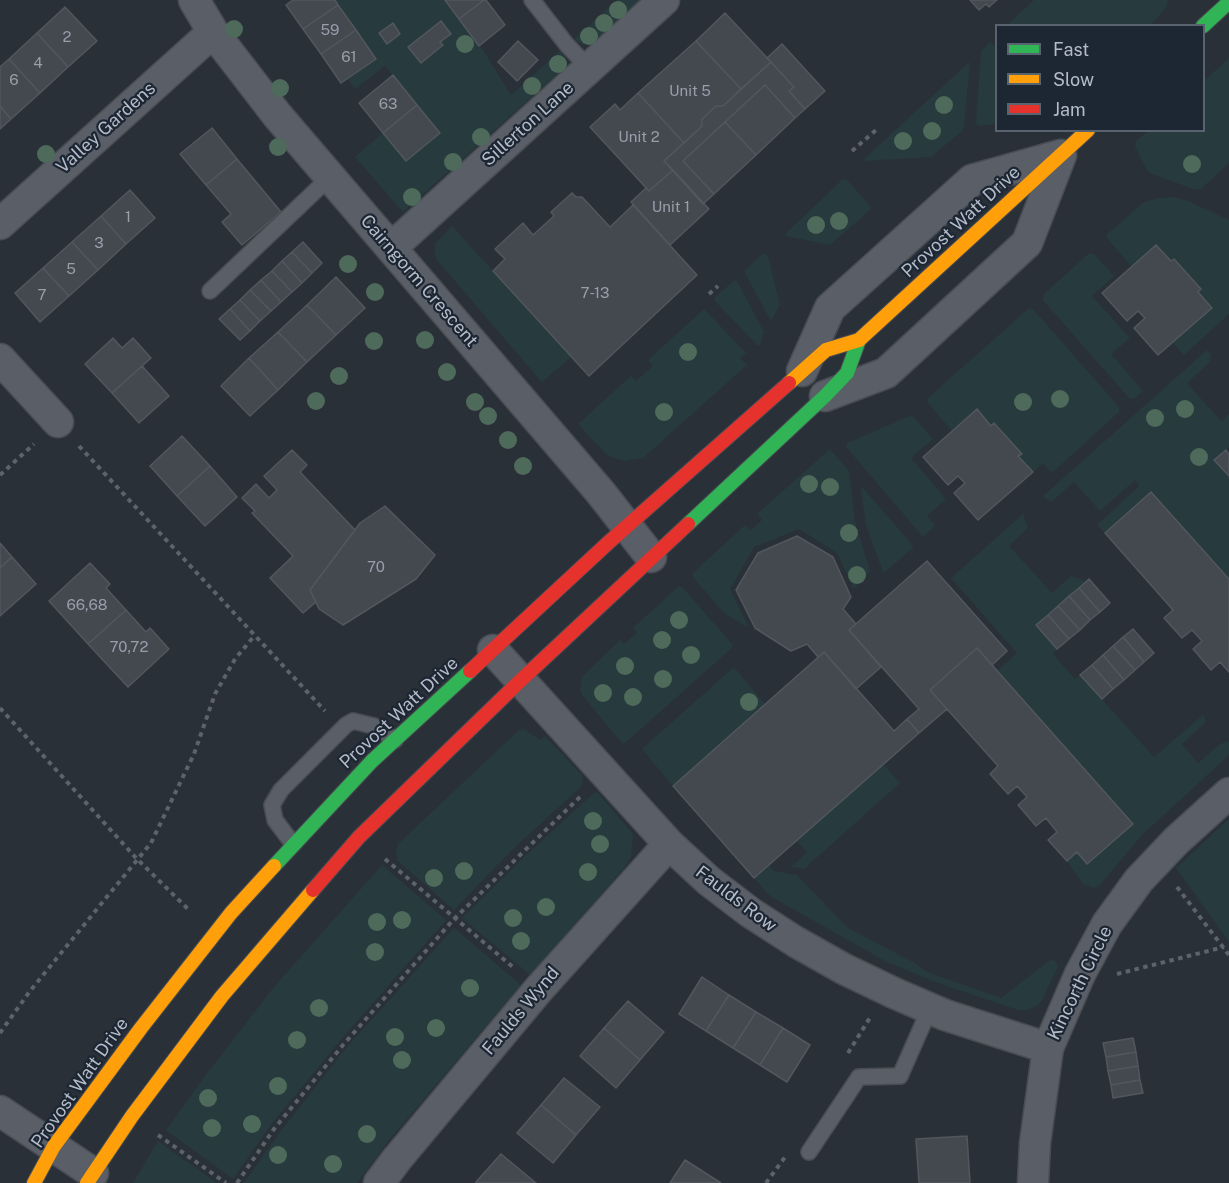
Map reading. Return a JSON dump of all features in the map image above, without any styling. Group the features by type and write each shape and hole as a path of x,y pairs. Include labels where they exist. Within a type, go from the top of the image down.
{"street":[{"name":"Cairngorm Crescent","path":"194,0 213,32 277,114 651,557"},
{"name":"Sillerton Lane","path":"391,248 664,0"},
{"name":"Valley Gardens","path":"0,224 213,32"},
{"name":"Provost Watt Drive","path":"34,1183 54,1146 141,1028 231,913 334,799 627,526 826,350 859,340 1086,132"},
{"path":"802,371 830,308 972,180 1061,155"},
{"path":"825,396 886,373 1027,243 1061,155"},
{"name":"Provost Watt Drive","path":"90,1178 132,1116 222,996 359,837 521,680 825,396 847,373 859,340"},
{"path":"0,359 58,422"},
{"name":"Faulds Row","path":"493,650 669,844 709,881 751,913 796,942 855,974 930,1008 996,1032 1048,1047"},
{"name":"Kincorth Circle","path":"1033,1183 1035,1143 1048,1047 1092,950 1118,908 1157,860 1229,793"},
{"name":"Faulds Wynd","path":"379,1183 539,989 669,844"},
{"path":"0,1111 54,1146 90,1178"}],"lane":[{"path":"532,0 567,45 589,68"},
{"path":"210,291 330,177"},
{"path":"293,844 275,820 272,805 282,790 342,729 353,721 365,723 395,740"},
{"path":"809,1152 859,1077 900,1076 930,1008"}],"path":[{"path":"852,151 876,130"},
{"path":"709,294 718,286"},
{"path":"0,475 58,422 342,729"},
{"path":"0,1033 30,991 151,843 194,754 219,685 235,659 255,635"},
{"path":"0,708 137,859 214,935"},
{"path":"237,1183 274,1129 343,1045 454,920 521,852 604,774"},
{"path":"359,837 454,920 539,989"},
{"path":"1157,860 1229,955"},
{"path":"1075,985 1224,947"},
{"path":"132,1116 226,1183"}],"green space":[{"path":"335,0 445,0 483,50 511,95 560,51 565,57 566,64 403,212 355,157 383,133 406,161 440,133 385,66 355,89 348,79 376,58"},
{"path":"617,0 641,0 593,43 583,45 574,39"},
{"path":"1034,0 1168,0 1166,8 1151,24 1008,24"},
{"path":"990,42 995,46 995,124 979,126 976,124 981,51"},
{"path":"1229,58 1229,163 1201,189 1196,190 1152,174 1147,170 1135,146 1136,141 1147,132 1205,132 1205,80"},
{"path":"970,63 962,131 931,157 862,161"},
{"path":"842,180 847,180 871,207 870,210 830,245 786,236 786,233"},
{"path":"1173,197 1188,201 1229,220 1229,314 1184,355 1173,343 1212,308 1198,292 1201,289 1174,259 1171,261 1157,245 1132,267 1107,238 1107,234 1144,202"},
{"path":"452,226 571,357 542,382 437,260 435,244"},
{"path":"764,253 768,256 780,305 771,321 745,273 745,270"},
{"path":"1088,254 1094,254 1114,276 1092,296 1130,338 1111,354 1143,391 1134,399 1129,398 1043,300 1044,294"},
{"path":"737,281 764,332 760,345 757,345 715,301 715,297"},
{"path":"704,309 746,353 740,358 747,365 643,458 624,461 607,455 578,424 631,376 636,381 653,366 648,360"},
{"path":"1028,309 1033,309 1119,407 1119,412 1054,471 1050,471 1043,463 1033,472 1018,456 1021,454 995,423 991,426 977,410 952,431 928,403 928,398"},
{"path":"1207,350 1211,355 1210,362 1187,383 1221,421 1229,414 1229,447 1214,460 1229,476 1229,579 1151,492 1105,533 1097,525 1139,486 1135,480 1100,511 1074,482 1051,502 1043,496"},
{"path":"912,415 933,439 911,458 946,499 927,516 935,526 923,537 846,447 847,443"},
{"path":"830,449 849,471 855,522 870,571 854,589 837,553 799,529 754,547 730,589 747,627 724,613 693,577 693,573 745,525 751,530 762,520 757,514"},
{"path":"863,488 914,547 885,572 883,572 866,525 861,489"},
{"path":"1023,514 1028,528 1009,546 1052,593 1071,576 1086,581 1037,625 1057,649 1053,654 1075,679 1080,675 1154,757 1203,715 1205,723 1182,744 1198,763 1220,744 1229,741 1229,755 1142,835 1101,884 1093,888 1083,884 1067,861 1077,852 1087,864 1132,823 997,671 1017,653 951,578"},
{"path":"678,587 682,587 733,645 732,648 625,743 622,743 582,695 580,689 582,677 620,640 624,644 637,633 633,628"},
{"path":"734,667 765,704 673,786 642,749"},
{"path":"524,729 540,740 545,736 582,775 581,787 515,847 454,910 398,861 396,853 398,844 518,731"},
{"path":"883,764 900,783 804,869 793,867 807,852 796,840"},
{"path":"595,792 633,834 631,857 624,868 530,975 462,918"},
{"path":"1229,819 1229,942 1176,868"},
{"path":"382,865 446,920 339,1042 270,1126 233,1179 166,1130 274,987"},
{"path":"768,865 774,871 797,875 848,928 913,962 927,972 1001,998 1050,960 1055,961 1058,966 1042,1000 1028,1010 1018,1010 935,982 885,961 770,896 754,878"},
{"path":"454,928 521,985 390,1139 357,1183 244,1183 280,1132 346,1048"},
{"path":"158,1141 217,1183 133,1183"}],"building":[{"path":"293,0 335,0 338,5 303,29 286,5"},
{"path":"445,0 484,0 459,19"},
{"path":"484,0 505,25 479,46 459,19"},
{"path":"970,0 997,0 989,7 986,4 979,10"},
{"path":"338,5 356,30 321,54 303,29"},
{"path":"65,7 97,41 68,67 37,33"},
{"path":"725,13 771,62 741,89 696,41"},
{"path":"441,21 451,34 440,42 443,45 421,63 408,47"},
{"path":"393,23 400,34 387,44 379,33"},
{"path":"356,30 376,59 341,83 321,54"},
{"path":"37,33 68,67 40,93 9,59"},
{"path":"518,41 538,60 517,81 498,62"},
{"path":"696,41 741,89 723,106 716,106 702,119 702,126 684,143 638,93"},
{"path":"782,44 825,91 805,109 789,91 794,87 767,58"},
{"path":"9,59 40,93 11,119 0,106 0,67"},
{"path":"771,62 794,87 789,91 805,109 795,118 765,85 683,161 714,194 703,204 664,161 702,126 702,119 716,106 723,106"},
{"path":"393,75 417,105 383,133 359,103"},
{"path":"765,85 795,118 756,155 725,122"},
{"path":"638,93 684,143 664,161 673,170 649,191 590,127 615,104 620,110"},
{"path":"417,105 440,133 406,161 383,133"},
{"path":"0,106 11,119 0,129"},
{"path":"725,122 756,155 714,194 683,161"},
{"path":"212,128 237,159 206,185 180,154"},
{"path":"237,159 281,212 242,245 222,222 231,214 206,185"},
{"path":"673,170 709,209 670,245 631,202 646,188 649,191"},
{"path":"130,190 155,218 126,244 101,216"},
{"path":"572,193 576,197 582,197 610,227 633,205 697,275 589,376 493,271 505,259 495,249 523,223 533,235 554,216 551,212"},
{"path":"101,216 126,244 98,270 72,242"},
{"path":"72,242 98,270 69,296 43,268"},
{"path":"303,242 322,263 312,273 292,252"},
{"path":"1156,245 1171,261 1174,259 1201,289 1198,292 1212,308 1158,355 1134,328 1145,318 1138,311 1127,321 1102,293"},
{"path":"292,252 312,273 302,283 282,261"},
{"path":"282,261 302,283 292,292 272,271"},
{"path":"43,268 69,296 40,322 15,293"},
{"path":"272,271 292,292 281,302 261,280"},
{"path":"336,277 365,308 336,335 307,305"},
{"path":"261,280 281,302 271,311 250,290"},
{"path":"250,290 271,311 260,321 240,300"},
{"path":"240,300 260,321 250,331 230,309"},
{"path":"307,305 336,335 307,362 278,332"},
{"path":"230,309 250,331 240,340 219,319"},
{"path":"278,332 307,362 278,390 249,358"},
{"path":"113,338 122,348 133,338 151,358 112,393 85,364"},
{"path":"249,358 278,390 250,416 221,386"},
{"path":"142,366 169,396 139,423 112,393"},
{"path":"977,409 991,426 994,423 1022,454 1018,456 1033,472 978,520 954,493 965,483 958,476 948,485 923,457"},
{"path":"182,436 210,466 177,496 150,466"},
{"path":"292,450 307,465 300,472 355,530 310,590 316,602 303,613 270,578 293,556 252,513 255,511 242,498 256,484 269,498 277,490 264,476"},
{"path":"1226,450 1229,454 1229,476 1214,460"},
{"path":"210,466 237,497 205,526 177,496"},
{"path":"1151,492 1229,579 1229,672 1220,662 1211,670 1193,649 1202,641 1192,630 1182,638 1164,618 1173,610 1105,533"},
{"path":"385,506 435,555 416,579 343,625 319,609 310,590 360,523"},
{"path":"797,536 833,557 851,597 843,609 856,624 849,630 881,667 856,689 824,652 818,657 807,644 791,651 755,628 736,590 758,553"},
{"path":"0,543 12,557 0,568"},
{"path":"12,557 36,584 0,616 0,568"},
{"path":"927,561 1007,651 992,665 977,648 930,690 947,709 919,733 907,719 919,709 849,630"},
{"path":"90,563 110,584 106,588 126,610 88,644 49,601"},
{"path":"1089,579 1110,603 1100,612 1079,588"},
{"path":"1079,588 1100,612 1090,620 1069,596"},
{"path":"1069,596 1090,620 1080,630 1058,606"},
{"path":"1058,606 1080,630 1069,639 1048,615"},
{"path":"126,610 146,632 150,628 169,649 128,687 88,644"},
{"path":"1048,615 1069,639 1057,649 1036,625"},
{"path":"1133,629 1154,653 1144,662 1123,637"},
{"path":"1123,637 1144,662 1135,670 1113,646"},
{"path":"1113,646 1135,670 1124,680 1103,655"},
{"path":"977,648 1133,824 1087,864 1077,852 1067,861 1048,840 1057,832 1046,818 1036,826 1018,805 1027,797 1017,786 1008,794 990,774 998,766 930,690"},
{"path":"824,652 894,731 907,719 919,733 754,878 673,786"},
{"path":"1103,655 1124,680 1113,689 1092,665"},
{"path":"1092,665 1113,689 1102,699 1080,675"},
{"path":"702,977 729,995 706,1031 679,1014"},
{"path":"729,995 756,1012 733,1048 706,1031"},
{"path":"628,1001 664,1032 640,1060 604,1028"},
{"path":"756,1012 783,1028 760,1065 733,1048"},
{"path":"604,1028 640,1060 616,1088 580,1056"},
{"path":"783,1028 810,1045 787,1082 760,1065"},
{"path":"1133,1038 1136,1052 1106,1057 1103,1043"},
{"path":"1136,1052 1138,1066 1108,1071 1106,1057"},
{"path":"1138,1066 1140,1080 1111,1085 1108,1071"},
{"path":"564,1078 600,1107 576,1135 541,1105"},
{"path":"1140,1080 1143,1093 1113,1098 1111,1085"},
{"path":"541,1105 576,1135 553,1163 517,1133"},
{"path":"967,1136 970,1183 919,1183 916,1139"},
{"path":"501,1154 536,1183 476,1182"},
{"path":"685,1160 721,1183 670,1183"}],"traffic: fast":[{"path":"1205,24 1229,2"},
{"path":"688,524 847,373 859,340"},
{"path":"274,866 372,761 470,671"}],"traffic: slow":[{"path":"789,383 826,350 859,340 1086,132"},
{"path":"34,1183 54,1146 141,1028 231,913 274,866"},
{"path":"87,1183 132,1116 222,996 313,890"}],"traffic: jam":[{"path":"470,671 609,542 789,383"},
{"path":"313,890 359,837 521,680 688,524"}]}
